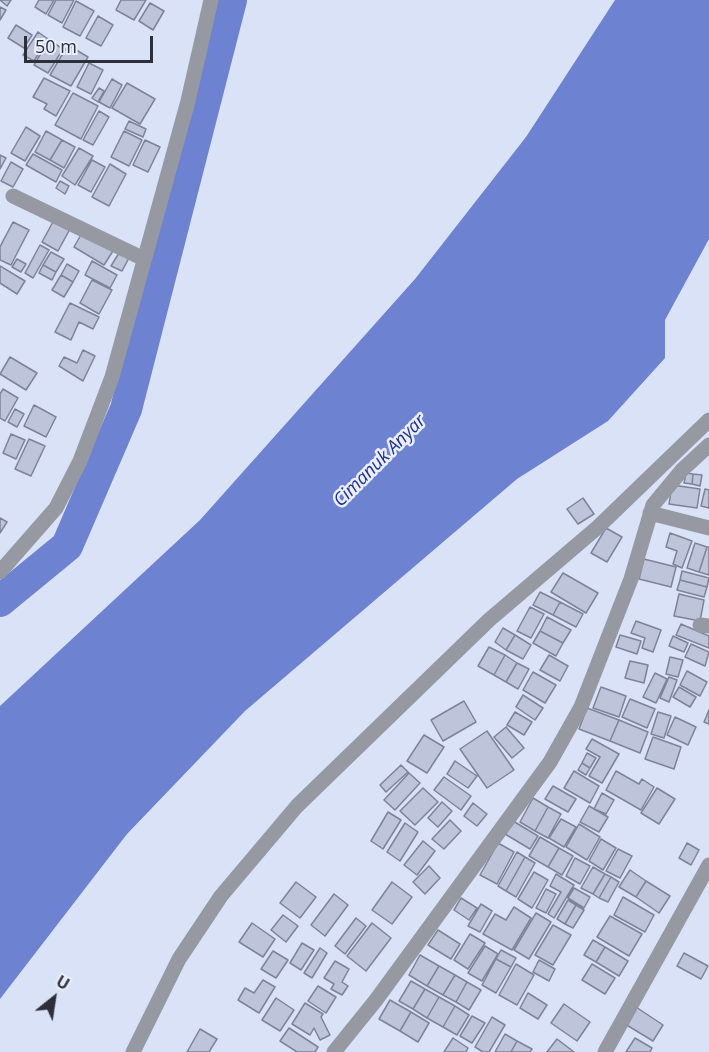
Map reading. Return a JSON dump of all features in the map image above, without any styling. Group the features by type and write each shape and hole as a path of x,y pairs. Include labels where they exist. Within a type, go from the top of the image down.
{"street":[{"path":"0,572 56,508 72,479 112,377 188,101 211,0"},
{"path":"13,196 144,259"},
{"path":"133,1052 179,959 215,905 297,806 489,620 598,527 709,420"},
{"path":"334,1052 376,1000 550,762 581,707 631,579 656,499 709,445"},
{"path":"650,513 709,528"},
{"path":"605,1052 709,865"}],"water":[{"name":"Cimanuk Anyar","path":"615,0 709,0 709,239 665,320 665,358 608,421 517,479 245,711 127,834 0,999 0,706 200,520 415,279 526,137"}],"building":[{"path":"0,0 11,0 7,6"},
{"path":"39,0 54,0 46,14 35,7"},
{"path":"56,0 74,0 62,23 48,15"},
{"path":"121,0 146,0 134,20 116,10"},
{"path":"76,1 94,11 80,36 63,27"},
{"path":"150,3 164,11 153,30 139,21"},
{"path":"0,7 6,10 0,20"},
{"path":"98,16 113,25 101,46 86,38"},
{"path":"16,25 32,35 24,48 8,38"},
{"path":"38,32 48,39 34,61 23,55"},
{"path":"49,40 63,49 48,73 34,65"},
{"path":"68,45 88,57 71,86 50,75"},
{"path":"89,63 103,70 91,94 77,87"},
{"path":"44,78 70,91 56,116 44,109 47,104 33,97"},
{"path":"112,79 122,85 110,108 99,102"},
{"path":"127,83 155,99 140,124 112,108"},
{"path":"99,88 104,91 98,102 92,98"},
{"path":"73,93 98,106 81,139 55,125"},
{"path":"99,111 109,117 93,145 83,140"},
{"path":"129,121 146,129 143,137 125,129"},
{"path":"26,127 40,136 25,161 11,153"},
{"path":"46,131 62,140 50,160 35,152"},
{"path":"124,131 142,140 129,166 111,157"},
{"path":"62,140 75,147 64,168 50,160"},
{"path":"145,140 160,147 148,172 133,165"},
{"path":"79,148 93,156 75,185 62,176"},
{"path":"33,154 62,170 56,182 26,165"},
{"path":"0,155 6,158 0,169"},
{"path":"92,160 105,167 91,192 78,185"},
{"path":"11,162 23,169 13,187 1,181"},
{"path":"110,164 126,174 109,206 92,197"},
{"path":"60,181 69,186 65,194 56,188"},
{"path":"54,220 70,229 58,251 42,242"},
{"path":"13,222 29,230 11,265 0,260 0,247"},
{"path":"82,233 113,251 104,265 74,247"},
{"path":"40,245 49,250 33,278 25,273"},
{"path":"51,252 64,259 56,272 43,265"},
{"path":"119,253 129,258 122,271 111,266"},
{"path":"17,259 26,264 21,272 12,267"},
{"path":"92,261 117,275 110,288 85,275"},
{"path":"67,264 79,271 73,282 61,275"},
{"path":"43,265 56,272 52,280 39,273"},
{"path":"0,266 25,281 17,294 0,283"},
{"path":"61,275 73,282 64,297 52,290"},
{"path":"92,280 112,290 99,314 80,303"},
{"path":"70,303 99,317 93,329 79,322 71,340 55,332"},
{"path":"83,350 95,356 83,381 59,366 64,357 77,363"},
{"path":"10,357 37,373 26,390 0,374"},
{"path":"3,389 18,398 5,421 0,418 0,394"},
{"path":"34,405 56,417 46,437 24,426"},
{"path":"15,409 24,414 17,427 8,422"},
{"path":"11,434 25,440 16,459 3,453"},
{"path":"29,439 45,446 31,476 15,469"},
{"path":"686,473 693,474 692,484 684,483"},
{"path":"693,474 702,475 700,486 692,484"},
{"path":"672,485 700,489 697,508 669,504"},
{"path":"705,489 709,490 709,508 701,506"},
{"path":"583,498 594,514 578,524 567,509"},
{"path":"0,518 7,522 0,533"},
{"path":"606,528 622,537 607,562 591,553"},
{"path":"670,533 692,541 682,568 673,564 677,551 666,547"},
{"path":"695,543 707,547 699,572 687,568"},
{"path":"707,547 709,547 709,575 699,572"},
{"path":"644,559 676,567 671,587 639,579"},
{"path":"682,571 709,578 707,587 680,580"},
{"path":"563,573 598,593 586,613 551,592"},
{"path":"680,580 707,587 704,597 677,590"},
{"path":"540,592 560,602 553,615 533,605"},
{"path":"679,594 704,600 700,621 674,616"},
{"path":"560,602 583,614 576,627 553,615"},
{"path":"530,607 544,614 531,638 517,631"},
{"path":"547,617 571,630 563,643 540,631"},
{"path":"636,621 661,630 653,652 642,648 645,638 631,633"},
{"path":"681,624 709,636 709,648 676,635"},
{"path":"503,628 515,635 506,650 495,642"},
{"path":"540,631 563,643 556,656 533,643"},
{"path":"515,635 531,645 523,659 506,650"},
{"path":"620,635 641,641 637,654 616,647"},
{"path":"673,636 688,643 684,652 669,646"},
{"path":"691,644 709,652 705,666 685,657"},
{"path":"489,647 505,655 494,675 478,666"},
{"path":"505,655 517,663 506,682 494,675"},
{"path":"549,655 568,666 560,681 540,670"},
{"path":"670,657 683,660 678,677 666,674"},
{"path":"630,661 648,665 644,683 625,678"},
{"path":"517,663 529,669 518,689 506,682"},
{"path":"687,671 707,682 700,696 680,685"},
{"path":"533,672 556,685 545,703 523,690"},
{"path":"655,673 667,679 656,703 643,697"},
{"path":"669,677 677,680 669,702 660,698"},
{"path":"601,687 626,696 619,717 593,708"},
{"path":"679,687 696,697 690,707 673,697"},
{"path":"523,695 543,708 535,720 516,707"},
{"path":"630,699 655,709 647,728 622,717"},
{"path":"464,701 476,722 443,741 431,720"},
{"path":"587,708 619,720 610,741 579,729"},
{"path":"709,710 709,724 704,722"},
{"path":"515,712 532,722 524,735 507,725"},
{"path":"658,712 671,716 664,738 651,734"},
{"path":"675,717 696,727 688,745 667,735"},
{"path":"619,720 648,732 640,753 610,741"},
{"path":"506,727 524,748 512,758 494,737"},
{"path":"487,731 514,770 487,788 460,749"},
{"path":"424,735 444,747 427,773 407,761"},
{"path":"653,737 681,747 674,769 645,759"},
{"path":"592,739 619,754 602,783 589,776 600,757 586,749"},
{"path":"587,753 596,758 590,768 582,763"},
{"path":"455,761 477,776 468,788 447,774"},
{"path":"582,763 590,768 586,775 578,770"},
{"path":"401,765 408,772 386,792 380,785"},
{"path":"574,771 599,786 590,803 564,788"},
{"path":"616,771 639,784 642,779 654,787 641,810 606,790"},
{"path":"409,773 420,783 395,810 384,800"},
{"path":"444,777 471,796 461,810 434,790"},
{"path":"553,786 576,799 568,812 545,799"},
{"path":"423,788 438,802 415,825 400,811"},
{"path":"657,788 675,799 659,824 641,813"},
{"path":"602,793 614,800 606,814 594,809"},
{"path":"533,798 548,807 535,831 520,822"},
{"path":"442,802 452,811 438,827 428,818"},
{"path":"473,803 487,814 477,826 464,816"},
{"path":"589,806 608,817 599,832 580,822"},
{"path":"548,807 561,814 548,838 535,831"},
{"path":"388,812 401,820 383,849 371,841"},
{"path":"561,819 576,827 564,847 549,838"},
{"path":"450,820 461,831 444,849 432,839"},
{"path":"513,821 538,836 530,849 505,834"},
{"path":"405,823 418,832 400,861 387,852"},
{"path":"579,824 600,837 587,860 566,847"},
{"path":"540,837 559,848 548,867 529,856"},
{"path":"601,839 616,848 603,870 589,861"},
{"path":"423,841 435,851 417,875 404,865"},
{"path":"498,843 514,852 497,884 480,875"},
{"path":"687,843 699,850 691,865 679,858"},
{"path":"559,848 573,856 562,875 548,867"},
{"path":"618,849 632,856 620,878 606,871"},
{"path":"517,852 525,857 506,891 498,886"},
{"path":"525,857 535,863 516,897 506,891"},
{"path":"575,858 590,866 580,884 566,876"},
{"path":"429,866 440,878 425,894 413,882"},
{"path":"593,867 605,874 593,894 581,888"},
{"path":"630,870 646,881 636,897 619,887"},
{"path":"534,872 548,880 532,908 518,899"},
{"path":"556,874 574,885 554,918 548,914 561,892 550,886"},
{"path":"605,874 611,877 599,898 593,894"},
{"path":"611,877 619,882 608,902 599,898"},
{"path":"646,881 670,896 659,913 636,897"},
{"path":"296,882 316,897 300,918 280,903"},
{"path":"392,882 412,897 392,924 372,910"},
{"path":"574,888 590,897 584,908 568,898"},
{"path":"546,889 556,894 546,913 536,908"},
{"path":"334,894 348,905 325,936 311,925"},
{"path":"623,897 654,915 645,932 614,915"},
{"path":"461,898 477,908 469,920 454,910"},
{"path":"568,900 576,905 565,924 557,919"},
{"path":"481,904 492,911 480,932 468,926"},
{"path":"576,905 584,910 573,928 565,924"},
{"path":"514,907 531,918 512,950 483,934 495,914 506,920"},
{"path":"536,913 551,922 529,959 514,950"},
{"path":"283,915 298,926 286,942 271,930"},
{"path":"610,916 642,934 629,956 597,937"},
{"path":"356,918 366,926 345,954 335,946"},
{"path":"252,923 275,939 263,957 239,942"},
{"path":"372,923 391,938 366,971 347,956"},
{"path":"553,925 571,935 553,965 535,955"},
{"path":"438,930 460,944 451,959 428,945"},
{"path":"470,934 485,943 468,969 454,960"},
{"path":"593,940 605,947 596,962 584,955"},
{"path":"302,943 314,950 301,970 290,963"},
{"path":"485,946 498,954 482,981 468,973"},
{"path":"605,947 628,961 619,976 596,962"},
{"path":"320,948 327,953 312,978 304,973"},
{"path":"501,950 516,958 511,967 496,959"},
{"path":"273,951 288,960 276,978 261,969"},
{"path":"684,953 708,966 701,979 677,966"},
{"path":"420,955 439,966 427,986 409,975"},
{"path":"496,959 511,967 496,993 482,985"},
{"path":"539,960 555,969 549,981 533,972"},
{"path":"335,961 349,969 342,982 348,986 342,995 331,989 334,984 324,978"},
{"path":"516,964 534,975 517,1005 499,995"},
{"path":"592,964 615,978 605,994 582,980"},
{"path":"439,966 455,975 443,995 427,986"},
{"path":"455,975 467,982 456,1002 443,995"},
{"path":"263,980 275,987 259,1013 238,1000 245,988 254,993"},
{"path":"411,981 425,989 413,1009 399,1001"},
{"path":"467,982 481,990 469,1010 456,1002"},
{"path":"318,986 336,997 326,1013 308,1001"},
{"path":"425,989 439,997 427,1018 413,1009"},
{"path":"528,993 547,1005 538,1019 520,1008"},
{"path":"439,997 455,1006 443,1027 427,1018"},
{"path":"276,998 294,1010 280,1031 262,1020"},
{"path":"390,1000 411,1012 400,1031 379,1019"},
{"path":"305,1003 323,1014 321,1017 330,1035 320,1040 314,1028 310,1035 292,1024"},
{"path":"564,1004 590,1022 577,1041 551,1023"},
{"path":"455,1006 469,1015 457,1035 443,1027"},
{"path":"636,1007 663,1025 653,1041 625,1024"},
{"path":"411,1012 429,1023 418,1042 400,1031"},
{"path":"472,1016 485,1023 472,1043 460,1036"},
{"path":"492,1017 505,1025 489,1052 483,1052 475,1047"},
{"path":"289,1028 318,1047 315,1052 297,1052 280,1041"},
{"path":"200,1029 217,1039 209,1052 187,1052"},
{"path":"505,1034 517,1041 511,1052 495,1052"},
{"path":"453,1038 468,1048 466,1052 444,1052"},
{"path":"635,1038 652,1048 650,1052 626,1052"},
{"path":"557,1039 574,1052 547,1052"},
{"path":"517,1041 532,1049 530,1052 511,1052"}],"waterway":[{"path":"0,601 67,546 126,409 231,0"}]}
